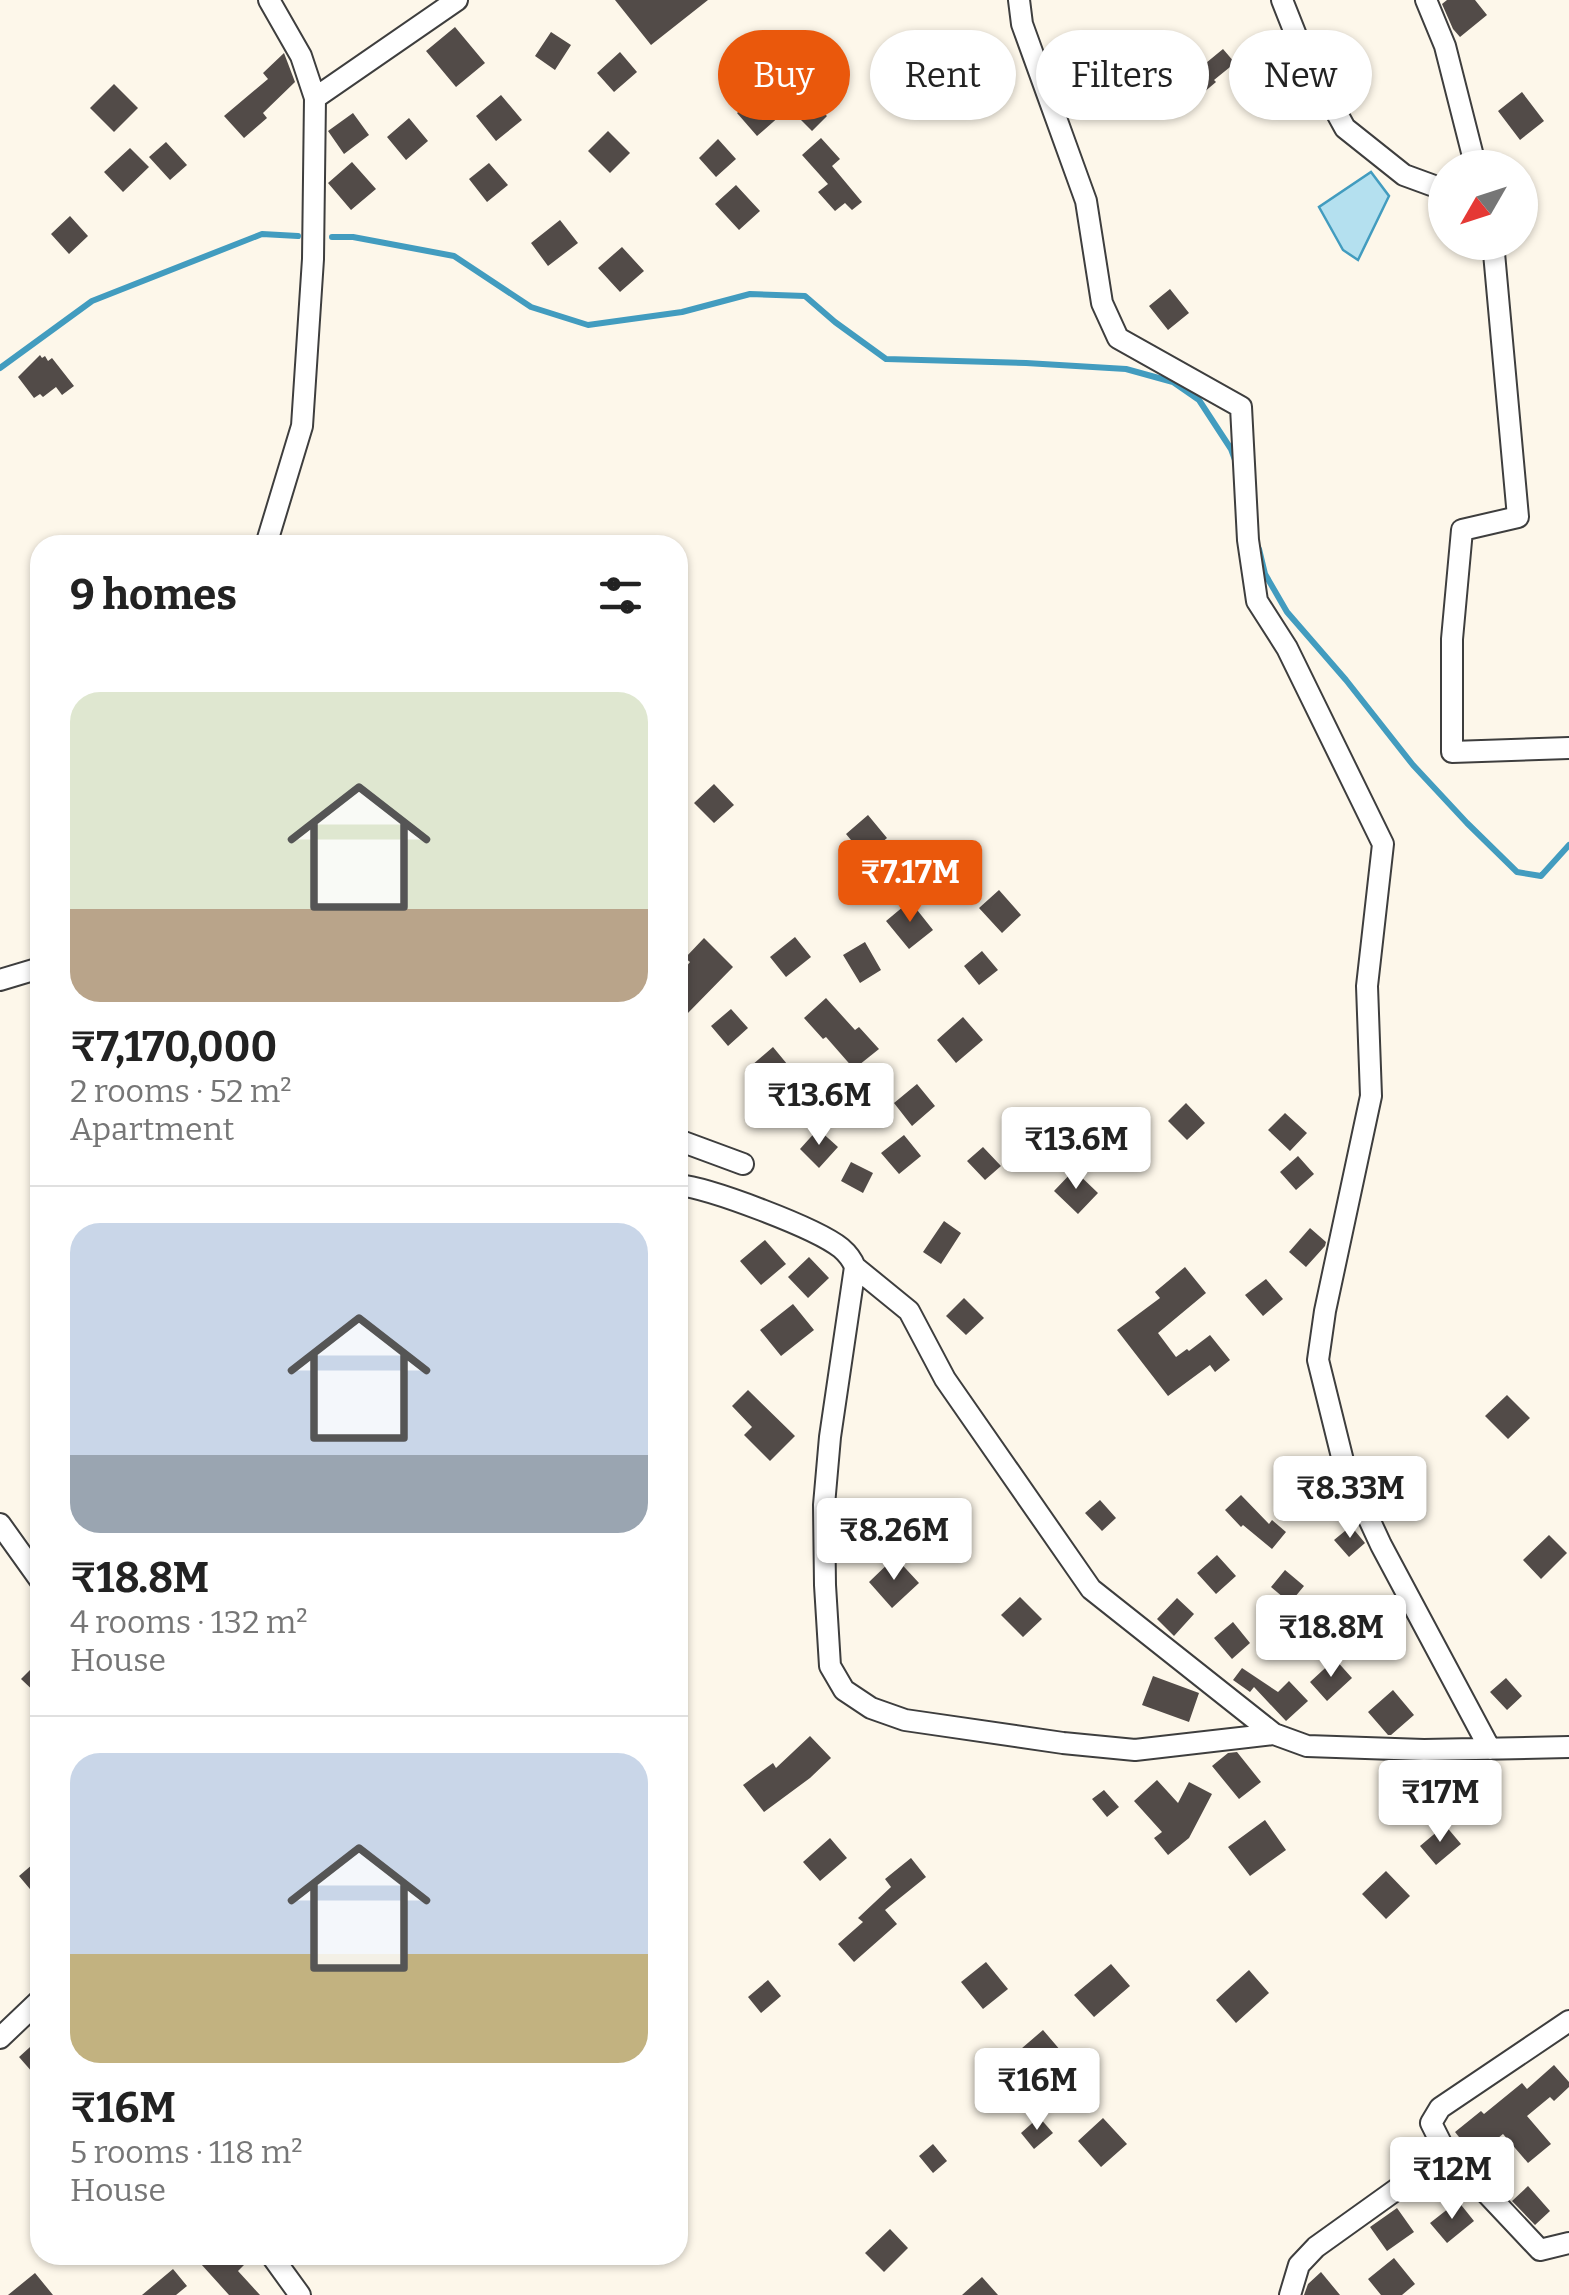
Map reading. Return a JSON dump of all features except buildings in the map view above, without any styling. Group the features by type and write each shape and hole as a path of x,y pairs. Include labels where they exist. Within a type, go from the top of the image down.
{"street":[{"path":"269,0 301,56 315,98 313,259 302,426 269,535"},
{"path":"315,98 457,0"},
{"path":"1020,0 1022,24 1086,201 1102,303 1118,338 1241,407 1247,524 1257,601 1286,648 1383,844 1366,986 1371,1096 1318,1360 1344,1465 1381,1545 1490,1749"},
{"path":"1282,0 1301,48 1345,128 1404,175 1428,184"},
{"path":"1426,0 1446,46 1472,150"},
{"path":"1494,260 1518,518 1462,530 1452,639 1452,752 1569,748"},
{"path":"0,980 30,971"},
{"path":"688,1144 743,1164"},
{"path":"688,1187 808,1230 840,1247 855,1267 909,1311 945,1379 1091,1589 1274,1734 1307,1746 1424,1750 1569,1747"},
{"path":"855,1267 830,1436 824,1506 830,1666 844,1690 872,1708 905,1720 1063,1743 1134,1750 1274,1734"},
{"path":"0,1524 30,1566"},
{"path":"0,2038 30,2010"},
{"path":"1569,2020 1440,2108 1431,2123 1443,2147 1540,2250 1569,2243"},
{"path":"1290,2295 1299,2265 1316,2247 1418,2174 1443,2147"},
{"path":"279,2265 300,2295"}],"water":[{"path":"1371,172 1389,196 1358,260 1343,250 1319,207"}],"waterway":[{"path":"0,368 92,301 262,234 298,236"},
{"path":"332,237 353,237 454,256 531,307 588,325 682,312 750,294 805,296 886,359 1126,369 1173,382 1199,400 1235,460"},
{"path":"1259,549 1265,574 1287,612 1413,765 1517,872 1541,876 1569,845"}]}
